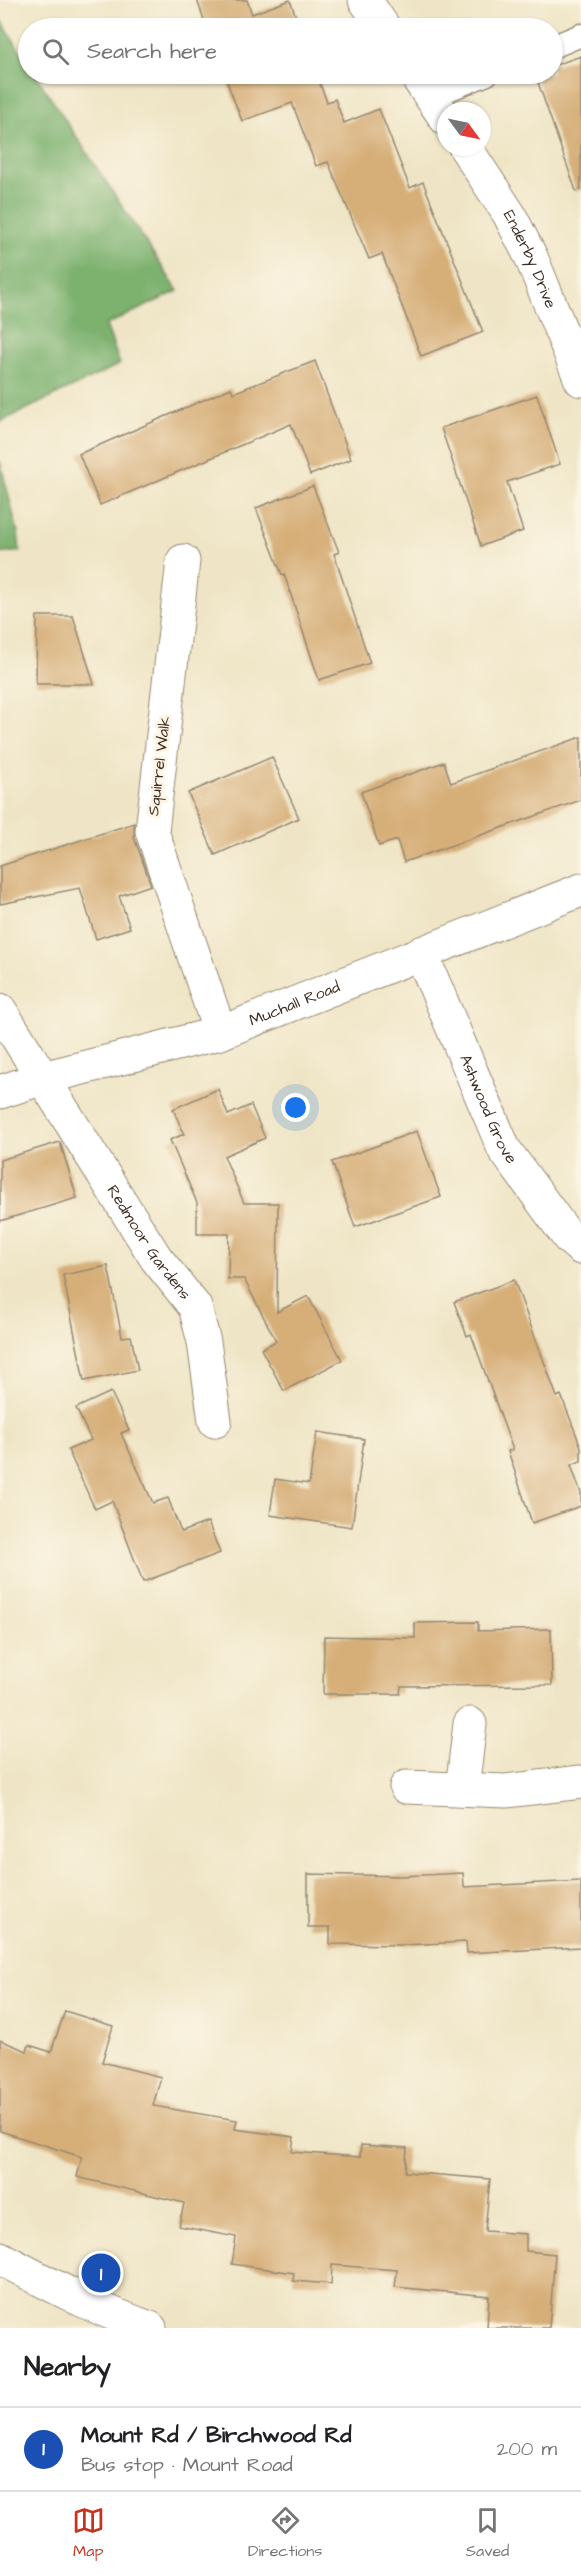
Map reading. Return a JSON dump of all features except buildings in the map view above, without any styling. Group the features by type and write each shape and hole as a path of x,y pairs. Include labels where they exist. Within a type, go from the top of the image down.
{"street":[{"path":"365,0 377,18"},
{"name":"Enderby Drive","path":"471,156 514,222 531,257 581,380"},
{"name":"Squirrel Walk","path":"183,561 152,831 220,1033"},
{"name":"Muchall Road","path":"0,1092 43,1078 220,1033 581,890"},
{"name":"Ashwood Grove","path":"422,953 504,1149 570,1238 581,1248"},
{"name":"Redmoor Gardens","path":"0,1010 156,1258 195,1307 204,1342 215,1421"},
{"path":"462,1789 470,1724"},
{"path":"406,1787 506,1791 581,1782"},
{"path":"0,2258 114,2323 150,2328"}],"lane":[{"path":"563,42 581,35"},
{"path":"430,96 461,84"}],"green space":[{"path":"0,19 18,47 18,84 42,84 178,291 106,325 120,364 0,422"},
{"path":"0,461 18,533 20,551 0,554"}],"place":[{"name":"Mount Rd / Birchwood Rd","path":"101,2273"}]}
